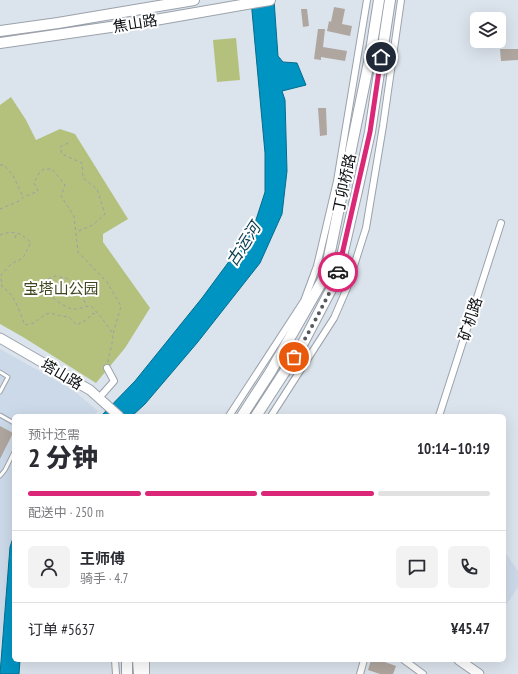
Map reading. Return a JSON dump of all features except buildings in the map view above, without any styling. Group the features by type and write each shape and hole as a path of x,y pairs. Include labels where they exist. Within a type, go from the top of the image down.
{"main road":[{"name":"焦山路","path":"0,31 58,23 194,0"},
{"name":"焦山路","path":"0,43 131,24 270,0"},
{"name":"丁卯桥路","path":"243,414 271,371 325,276 370,57 379,0"},
{"name":"丁卯桥路","path":"257,414 302,345 337,278 370,132 390,0"},
{"path":"127,662 128,674"},
{"path":"138,662 139,674"}],"street":[{"path":"230,414 304,301 317,266 337,181 367,0"},
{"path":"272,414 334,318 347,288 366,228 383,126 401,0"},
{"name":"矿机路","path":"440,414 501,223"},
{"name":"塔山路","path":"0,338 90,390 117,414"},
{"path":"99,398 114,381 107,368"},
{"path":"115,662 116,674"},
{"path":"146,662 146,674"},
{"path":"360,674 363,662"},
{"path":"407,662 423,674"},
{"path":"462,662 479,674"}],"lane":[{"path":"0,372 8,377 0,392"},
{"path":"0,415 12,422"},
{"path":"0,476 5,470 12,456"}],"path":[{"path":"68,143 60,147 62,154 82,163 83,178 97,189 105,214 93,225 75,232"},
{"path":"0,166 4,165 13,175 24,197"},
{"path":"0,209 38,191 34,183 44,169 52,169 65,185 61,196 74,216 78,252 107,282 121,306 113,334 113,344 109,354 107,368"},
{"path":"0,235 10,232 17,233 31,242 23,258 11,264 1,275 2,287 8,290 17,302 25,325 34,323 46,314 50,313 69,317 77,325 88,320 91,314 97,313"},
{"path":"15,238 17,233"},
{"path":"86,306 76,285 68,279 55,276 48,280 46,285 47,291 52,297 71,308 79,309 86,306 91,306 113,334"}],"shaded area":[{"path":"0,349 73,390 98,411 96,414 12,414 12,558 0,648"},
{"path":"506,554 518,571 518,587 506,605"}],"green space":[{"path":"236,38 240,80 217,82 213,40"},
{"name":"宝塔山公园","path":"11,97 26,120 36,140 60,129 75,134 128,219 103,234 103,242 150,308 125,348 96,383 0,324 0,105"}],"water":[{"name":"古运河","path":"251,0 274,0 278,56 283,62 297,63 306,85 282,91 285,100 287,171 282,214 260,263 197,343 145,404 134,414 103,414 135,381 202,298 253,229 265,192 265,153"},
{"path":"12,541 12,662 20,662 19,674 0,674 10,547"}],"way so far":[{"path":"294,357 302,345 337,278 338,272"}],"route":[{"path":"338,272 370,132 381,57"}]}
